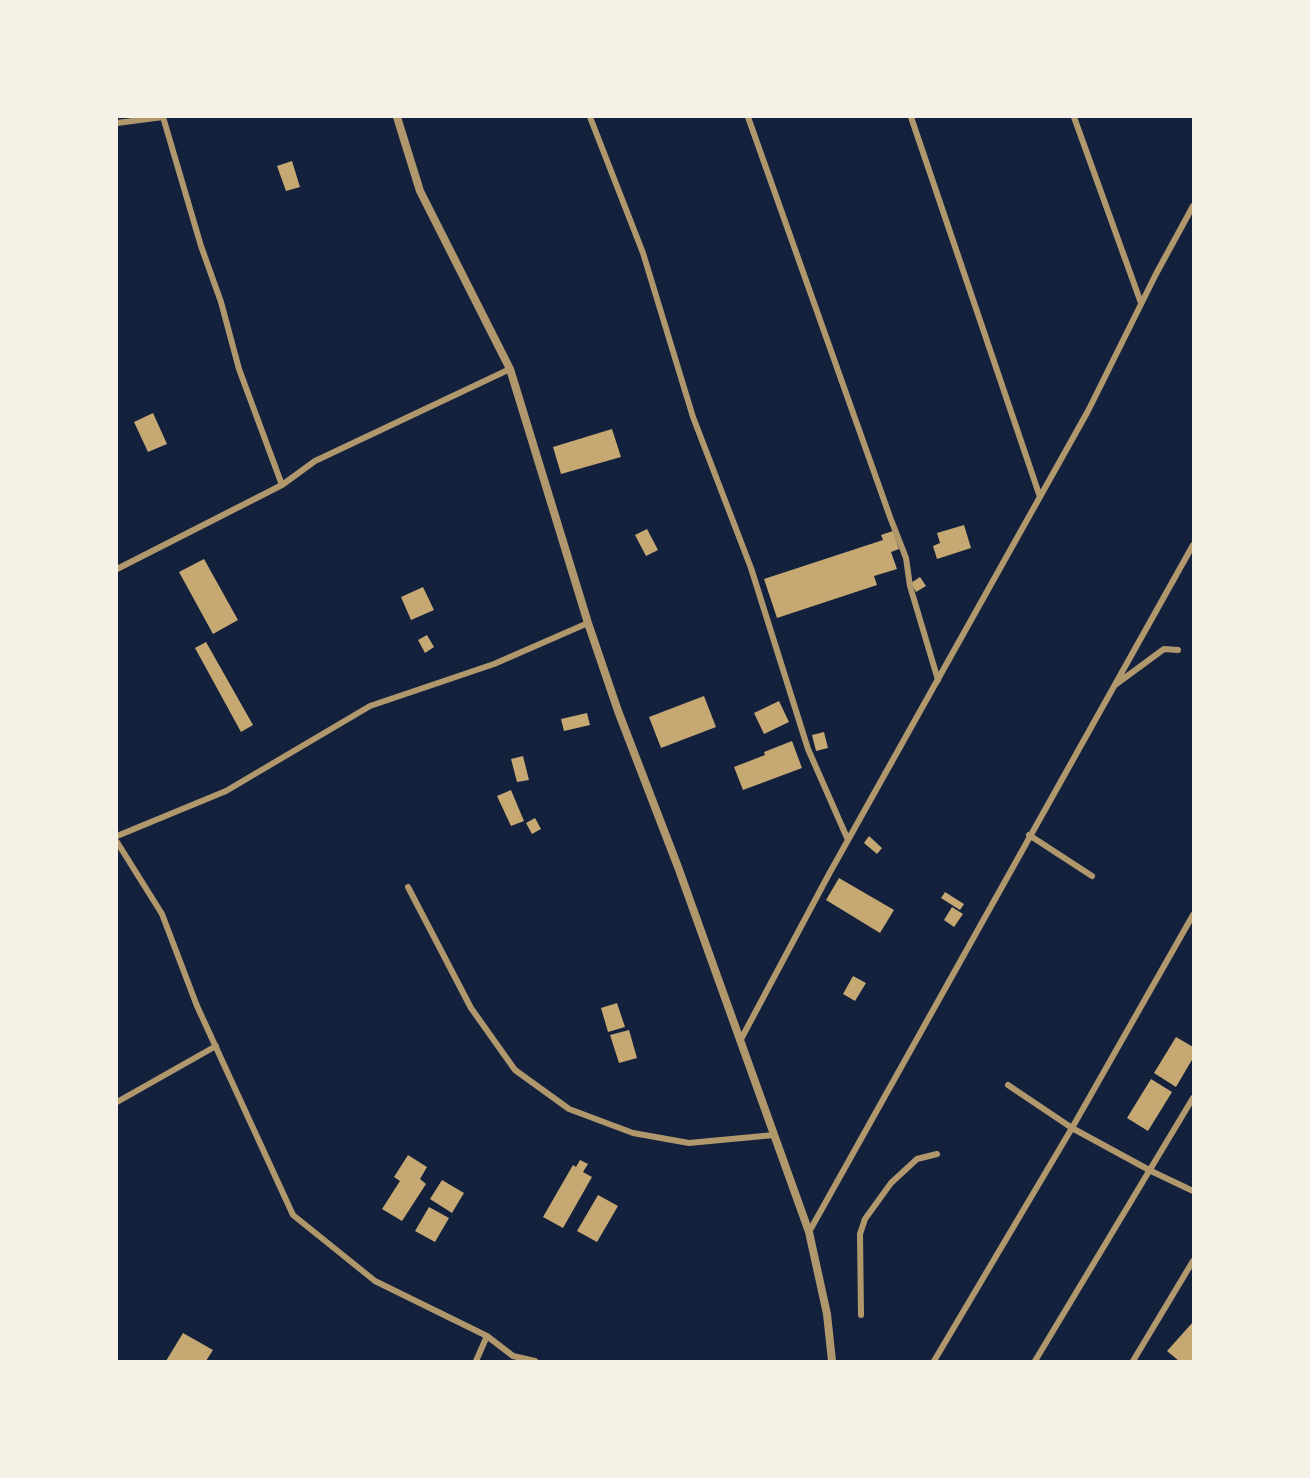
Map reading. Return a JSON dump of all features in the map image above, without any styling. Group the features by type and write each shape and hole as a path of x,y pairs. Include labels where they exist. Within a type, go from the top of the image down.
{"street":[{"path":"117,123 163,117 201,246 221,302 239,369 282,485"},
{"path":"397,117 420,191 510,369 588,623 618,711 678,867 809,1232 827,1314 832,1361"},
{"path":"590,117 643,253 693,417 751,568 808,749 848,840"},
{"path":"748,117 906,558 910,586 938,680"},
{"path":"911,117 1040,497"},
{"path":"1074,117 1141,303"},
{"path":"740,1041 848,840 1088,411 1141,303 1193,206"},
{"path":"117,569 282,485 315,462 510,369"},
{"path":"809,1232 1193,545"},
{"path":"117,836 226,791 370,706 494,664 588,623"},
{"path":"1113,687 1164,649 1178,650"},
{"path":"1029,835 1092,876"},
{"path":"117,842 162,914 197,1006 293,1215 375,1281 487,1336 513,1356 535,1361"},
{"path":"408,887 471,1008 515,1070 569,1108 633,1132 689,1143 774,1134"},
{"path":"934,1361 1072,1128 1193,915"},
{"path":"117,1102 216,1046"},
{"path":"1008,1085 1072,1128 1193,1191"},
{"path":"1035,1361 1193,1098"},
{"path":"861,1315 860,1234 865,1219 891,1183 917,1159 937,1154"},
{"path":"1133,1361 1193,1261"},
{"path":"476,1361 487,1336"}],"building":[{"path":"292,161 300,187 286,191 277,166"},
{"path":"153,413 167,444 148,452 134,422"},
{"path":"612,429 621,457 561,474 553,447"},
{"path":"964,525 971,548 937,559 933,546 940,543 937,533"},
{"path":"647,529 658,550 646,556 635,535"},
{"path":"893,531 899,549 891,552 897,569 874,576 877,585 777,618 764,579 883,540 881,535"},
{"path":"204,559 238,620 213,634 179,572"},
{"path":"920,577 926,586 916,592 911,583"},
{"path":"423,587 434,610 411,620 401,597"},
{"path":"427,635 434,647 425,653 418,640"},
{"path":"206,642 253,725 241,732 195,648"},
{"path":"704,696 716,727 661,748 649,717"},
{"path":"779,701 789,722 764,734 754,713"},
{"path":"587,713 590,725 564,731 561,719"},
{"path":"824,732 828,748 816,751 812,735"},
{"path":"792,741 802,768 743,790 734,767"},
{"path":"523,756 529,780 517,782 511,759"},
{"path":"511,790 524,821 511,826 497,796"},
{"path":"535,818 541,829 532,834 526,823"},
{"path":"869,836 882,848 877,854 864,843"},
{"path":"839,878 894,910 880,933 826,900"},
{"path":"945,892 964,904 960,910 941,898"},
{"path":"952,907 963,914 954,927 944,920"},
{"path":"853,976 866,983 855,1001 843,994"},
{"path":"617,1003 625,1027 608,1032 601,1008"},
{"path":"629,1030 637,1058 619,1063 610,1035"},
{"path":"1176,1037 1193,1047 1193,1058 1176,1087 1154,1073"},
{"path":"1151,1079 1172,1092 1148,1131 1127,1118"},
{"path":"408,1155 427,1167 420,1179 426,1184 402,1221 382,1209 400,1181 394,1177"},
{"path":"580,1160 588,1164 583,1172 592,1177 563,1228 543,1217 573,1165 576,1167"},
{"path":"442,1180 464,1193 452,1213 430,1199"},
{"path":"598,1195 618,1206 597,1242 577,1231"},
{"path":"429,1207 449,1218 435,1242 415,1231"},
{"path":"1193,1322 1193,1361 1179,1361 1167,1351"},
{"path":"183,1333 213,1350 206,1361 166,1361"}]}
